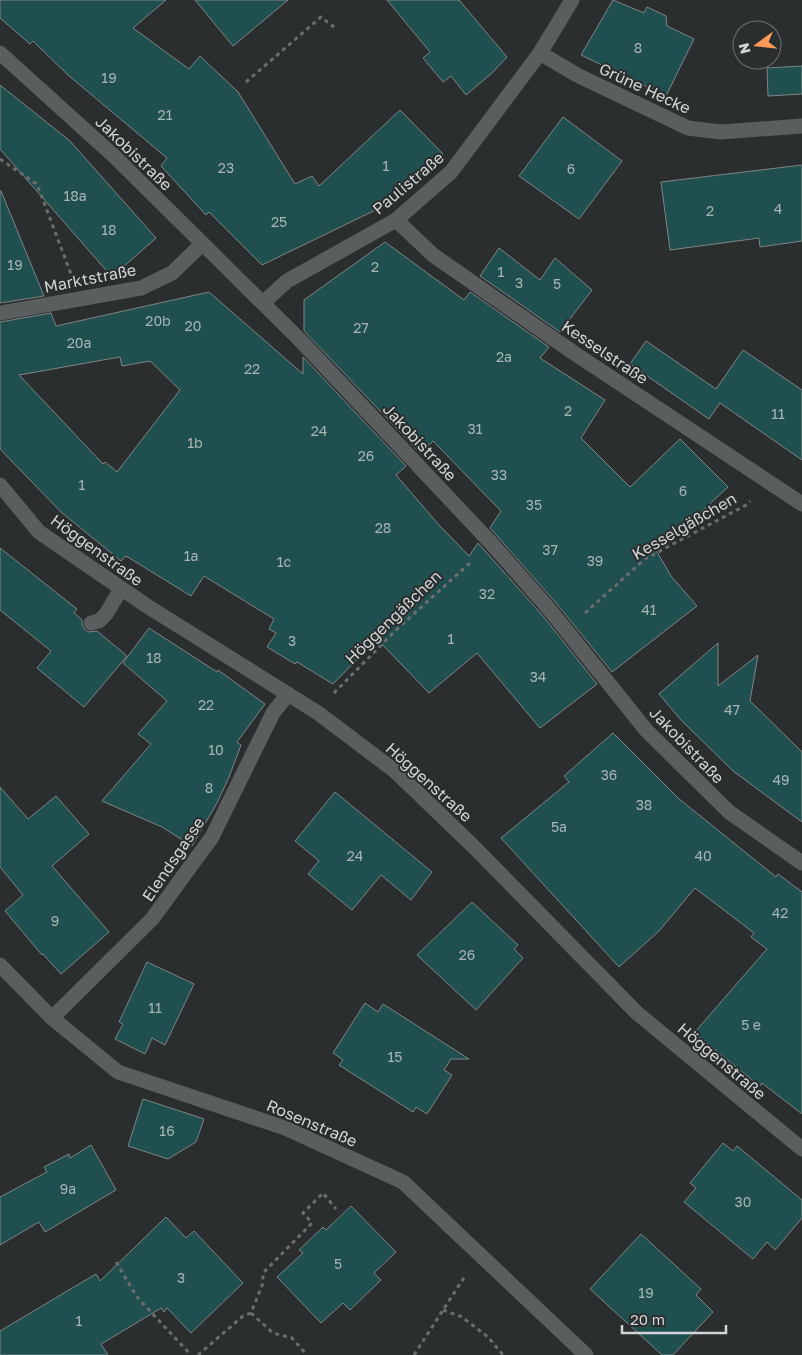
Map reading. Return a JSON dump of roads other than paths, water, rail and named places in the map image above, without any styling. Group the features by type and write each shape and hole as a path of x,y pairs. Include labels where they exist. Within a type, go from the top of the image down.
{"street":[{"name":"Paulistraße","path":"263,303 287,281 396,220 452,172 540,53 572,0"},
{"name":"Jakobistraße","path":"0,53 115,157 263,303 492,544 568,632 646,730 729,812 802,863"},
{"name":"Grüne Hecke","path":"540,53 577,75 688,128 721,132 802,126"},
{"name":"Kesselstraße","path":"396,220 433,255 574,353 802,504"},
{"name":"Marktstraße","path":"0,313 141,288 172,272 202,244"},
{"name":"Höggenstraße","path":"0,485 39,532 121,589 318,713 395,771 474,847 637,1013 802,1149"},
{"path":"92,623 100,621 121,589"},
{"name":"Elendsgasse","path":"52,1018 158,912 212,837 273,713 288,694"},
{"name":"Rosenstraße","path":"0,965 52,1018 118,1072 285,1128 403,1182 586,1355"}]}
